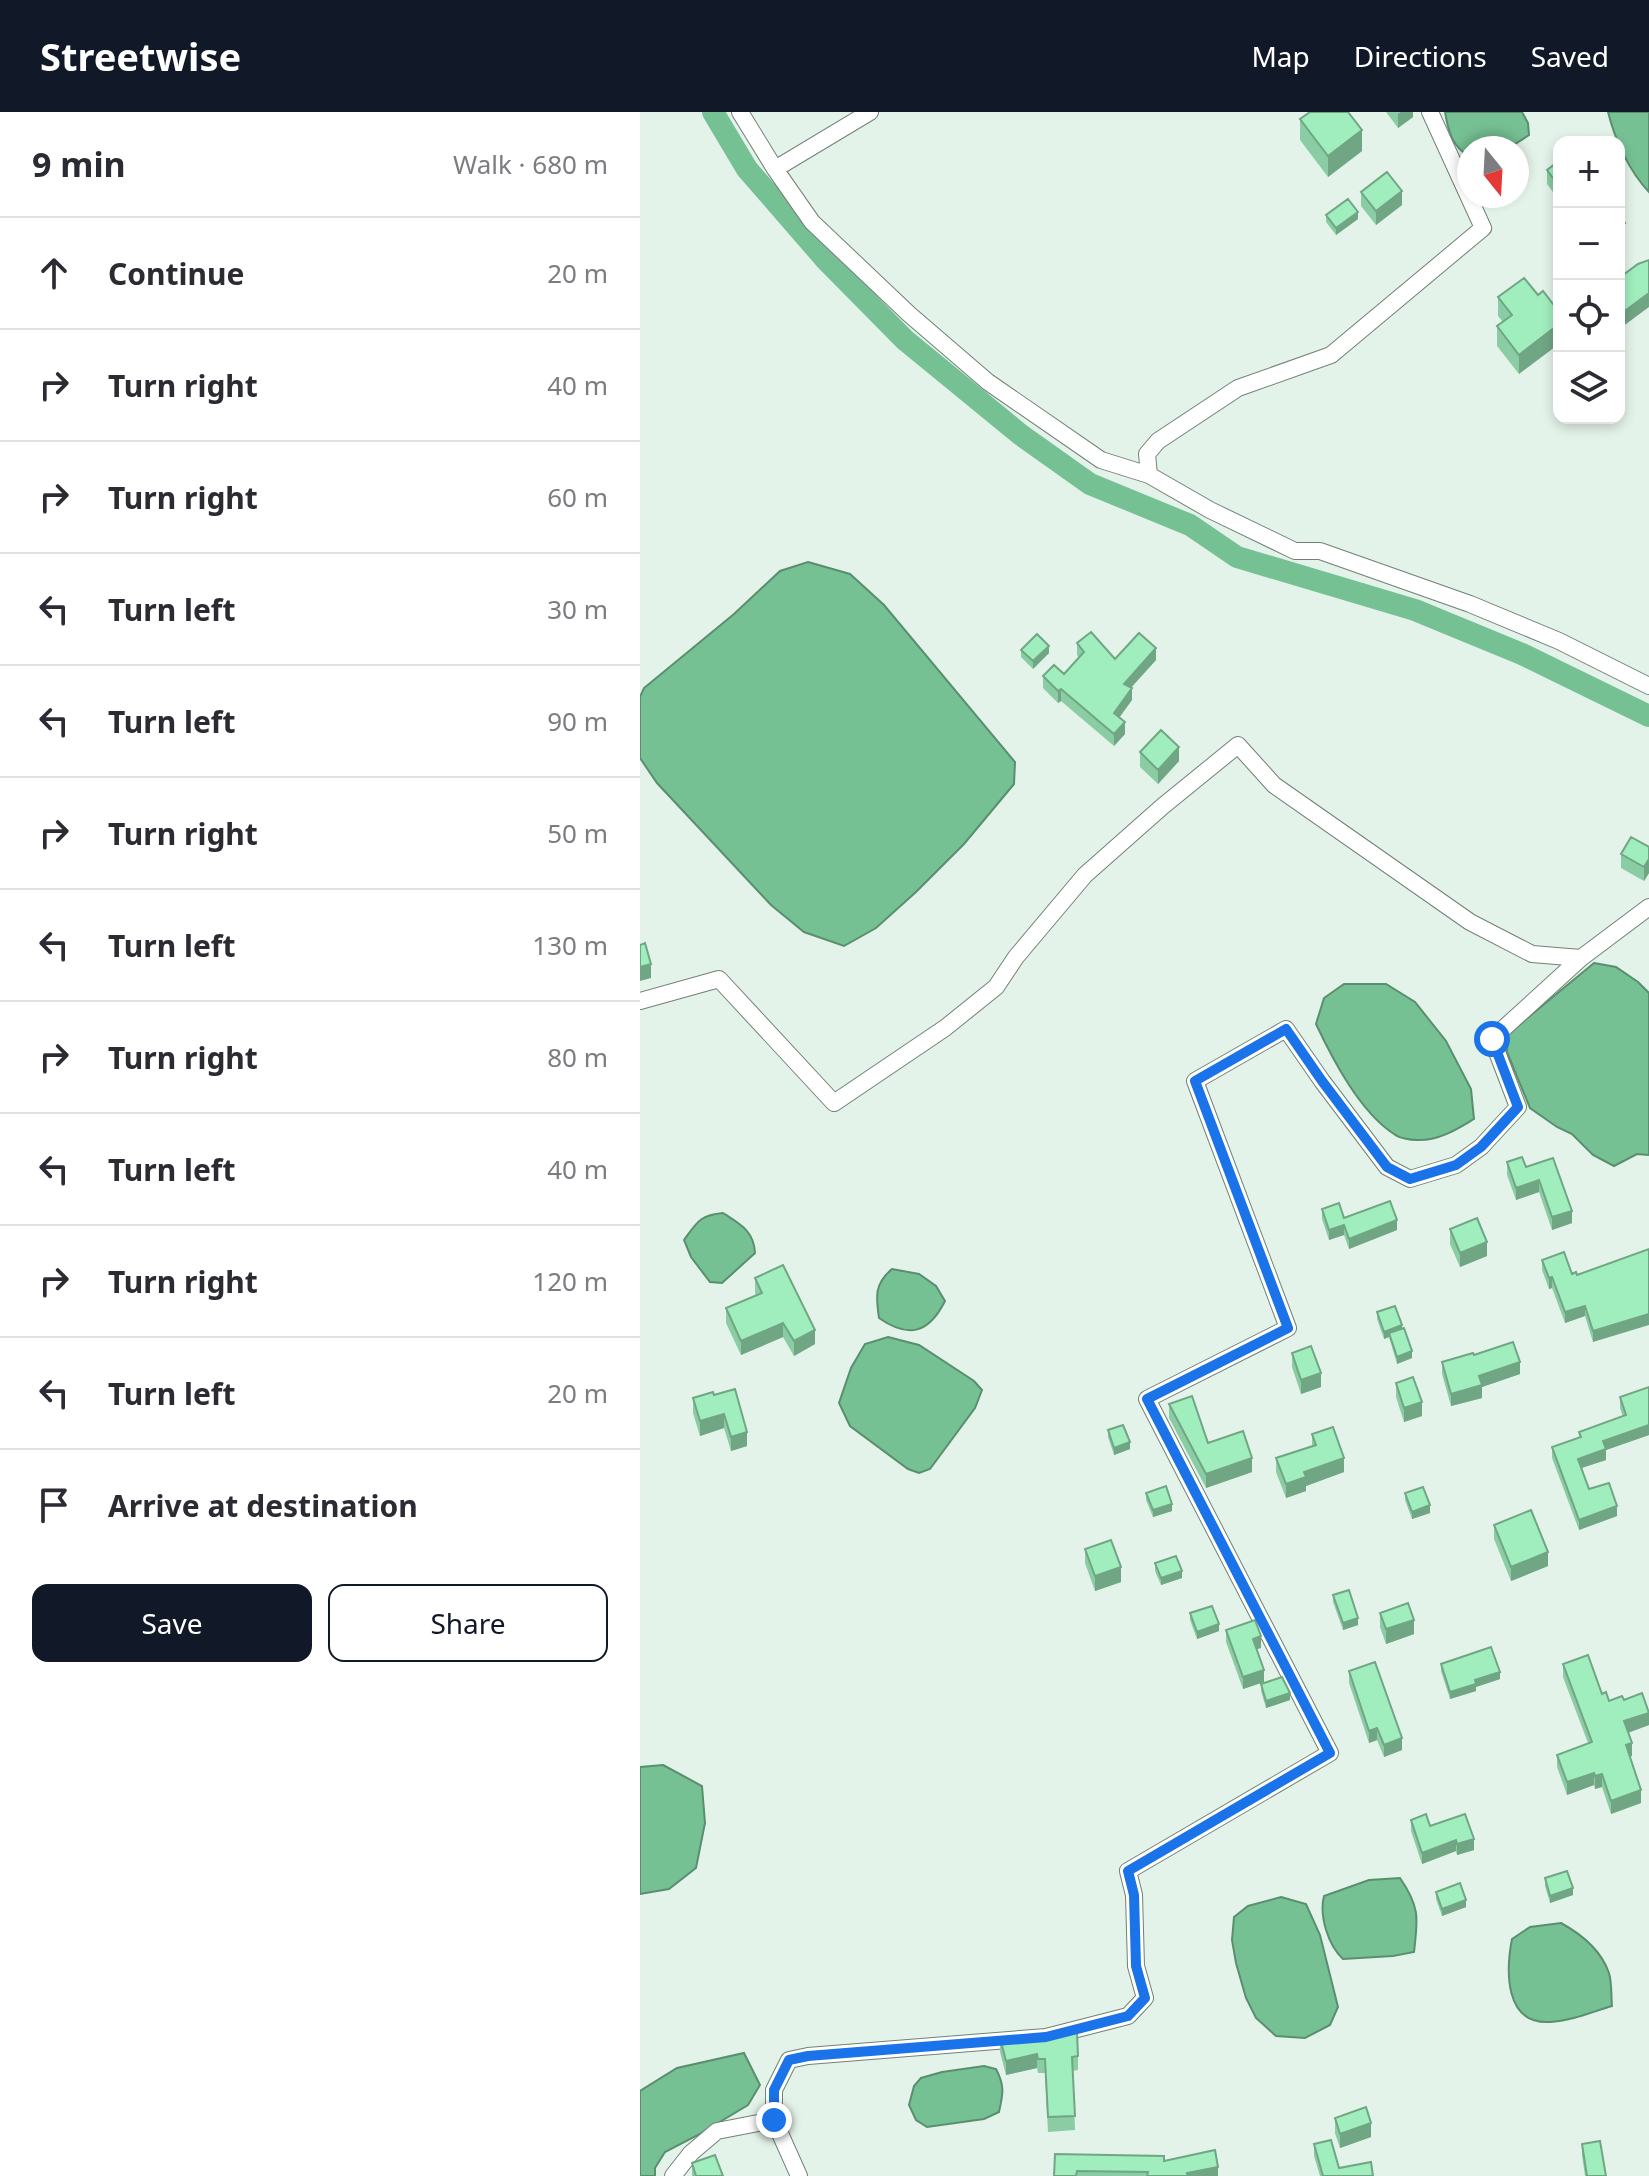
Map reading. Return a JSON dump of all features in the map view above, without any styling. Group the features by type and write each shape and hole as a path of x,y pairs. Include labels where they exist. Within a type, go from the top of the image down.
{"street":[{"path":"740,112 812,222 909,314 988,382 1101,460 1149,475 1210,510 1295,551 1320,551 1470,604 1559,641 1649,686"},
{"path":"775,169 870,112"},
{"path":"1149,475 1147,454 1158,441 1238,388 1331,355 1483,228 1430,112"},
{"path":"640,1001 719,979 834,1103 945,1028 996,987 1016,957 1085,875 1238,745 1274,785 1470,922 1532,954 1581,958"},
{"path":"799,2176 774,2120 774,2090 789,2060 1046,2037 1128,2016 1145,1998 1136,1966 1134,1895 1128,1871 1330,1753 1147,1399 1288,1328 1195,1081 1286,1029 1387,1167 1410,1179 1456,1165 1481,1147 1518,1107 1492,1039 1581,958 1649,907"},
{"path":"673,2176 691,2153 717,2131 774,2120"}],"shaded area":[{"path":"1445,112 1522,112 1528,123 1529,135 1457,136 1457,145 1449,131"},
{"path":"1608,112 1649,112 1649,192 1625,157 1625,136 1616,136"},
{"path":"808,562 850,574 884,605 1015,762 1014,784 964,844 876,928 844,946 804,932 771,905 657,783 640,758 640,697 644,688 734,614 780,571"},
{"path":"1594,963 1616,967 1649,993 1649,1155 1637,1154 1614,1166 1593,1155 1572,1134 1530,1108 1507,1052 1508,1034"},
{"path":"1344,984 1386,984 1415,1002 1446,1041 1471,1089 1474,1119 1440,1136 1414,1140 1396,1135 1370,1113 1339,1069 1316,1024 1324,998"},
{"path":"723,1213 749,1234 755,1253 722,1283 710,1282 691,1257 684,1240 700,1220"},
{"path":"892,1269 919,1274 936,1286 945,1301 925,1326 900,1329 879,1318 878,1291 882,1280"},
{"path":"888,1337 919,1345 974,1381 982,1390 975,1408 930,1469 919,1473 908,1469 850,1426 839,1403 851,1368 865,1344"},
{"path":"663,1765 702,1786 705,1823 696,1868 669,1889 640,1894 640,1767"},
{"path":"1400,1878 1416,1913 1414,1952 1343,1959 1326,1930 1324,1896 1369,1880"},
{"path":"1281,1897 1306,1904 1320,1935 1338,2007 1330,2025 1305,2038 1276,2036 1256,2018 1246,1998 1232,1940 1234,1917 1248,1906"},
{"path":"1561,1923 1583,1938 1601,1957 1610,1977 1612,2006 1566,2020 1535,2021 1524,2015 1512,1993 1509,1965 1512,1939 1530,1927"},
{"path":"744,2053 760,2085 748,2105 665,2152 655,2168 655,2176 640,2176 640,2091 677,2068"},
{"path":"984,2066 996,2069 1001,2080 999,2112 984,2119 927,2127 916,2120 909,2105 914,2086 921,2078"}],"building":[{"path":"1310,112 1348,112 1362,130 1328,156 1300,119"},
{"path":"1387,172 1402,191 1376,211 1361,192"},
{"path":"1348,199 1358,212 1336,228 1326,215"},
{"path":"1649,260 1649,293 1625,311 1625,274"},
{"path":"1524,278 1538,295 1543,291 1553,304 1553,329 1519,355 1497,326 1512,315 1498,297"},
{"path":"1091,632 1115,659 1139,633 1156,648 1124,684 1132,688 1114,713 1125,722 1114,734 1043,676 1054,665 1064,674 1084,652 1077,643"},
{"path":"1037,634 1049,646 1033,661 1021,650"},
{"path":"1161,730 1179,747 1158,770 1140,752"},
{"path":"1631,837 1649,847 1649,859 1644,867 1621,854"},
{"path":"645,943 651,964 640,967 640,945"},
{"path":"1522,1157 1526,1167 1553,1158 1572,1211 1552,1217 1539,1180 1516,1188 1507,1162"},
{"path":"1390,1201 1397,1220 1349,1239 1344,1225 1329,1230 1322,1209 1339,1203 1344,1218"},
{"path":"1477,1218 1487,1242 1460,1253 1450,1229"},
{"path":"1649,1249 1649,1314 1593,1331 1585,1306 1565,1312 1542,1260 1564,1252 1572,1274 1576,1272 1577,1275"},
{"path":"783,1265 815,1330 794,1341 783,1323 741,1341 726,1308 762,1293 755,1278"},
{"path":"1395,1306 1402,1325 1384,1332 1377,1312"},
{"path":"1404,1328 1412,1351 1397,1357 1389,1333"},
{"path":"1513,1342 1520,1362 1479,1376 1482,1385 1451,1394 1442,1362"},
{"path":"1311,1346 1321,1373 1301,1380 1292,1353"},
{"path":"1413,1377 1422,1402 1404,1408 1396,1383"},
{"path":"1649,1387 1649,1425 1603,1441 1606,1449 1578,1459 1589,1489 1609,1483 1617,1506 1579,1520 1552,1447 1581,1437 1579,1432 1626,1415 1620,1397"},
{"path":"735,1389 747,1432 731,1437 724,1414 700,1421 693,1398"},
{"path":"1192,1396 1208,1443 1243,1431 1252,1458 1206,1474 1169,1404"},
{"path":"1123,1425 1130,1442 1114,1448 1108,1430"},
{"path":"1333,1427 1344,1458 1304,1472 1306,1477 1286,1484 1276,1458 1316,1445 1312,1434"},
{"path":"1166,1486 1172,1504 1153,1510 1146,1493"},
{"path":"1423,1487 1430,1505 1412,1512 1405,1493"},
{"path":"1531,1510 1548,1552 1511,1567 1494,1525"},
{"path":"1111,1540 1121,1567 1095,1576 1085,1549"},
{"path":"1176,1556 1182,1571 1161,1578 1155,1563"},
{"path":"1349,1590 1358,1618 1343,1623 1333,1595"},
{"path":"1408,1603 1414,1620 1386,1629 1380,1613"},
{"path":"1212,1606 1219,1624 1197,1632 1190,1613"},
{"path":"1255,1620 1261,1636 1253,1639 1264,1670 1243,1677 1226,1630"},
{"path":"1491,1647 1500,1672 1450,1692 1441,1664"},
{"path":"1588,1655 1602,1694 1606,1692 1609,1701 1622,1696 1624,1700 1642,1693 1649,1713 1624,1721 1632,1743 1626,1745 1641,1790 1611,1801 1602,1774 1595,1776 1594,1773 1567,1782 1557,1755 1592,1742 1563,1664"},
{"path":"1375,1662 1402,1738 1384,1745 1377,1728 1369,1731 1349,1671"},
{"path":"1282,1677 1290,1693 1266,1701 1261,1684"},
{"path":"1426,1814 1430,1826 1465,1814 1474,1839 1457,1844 1456,1840 1422,1853 1411,1820"},
{"path":"1567,1871 1573,1888 1550,1896 1545,1878"},
{"path":"1460,1883 1466,1900 1442,1909 1436,1892"},
{"path":"1077,2032 1078,2056 1072,2057 1075,2116 1048,2117 1045,2059 1038,2059 1037,2054 1006,2061 1000,2038"},
{"path":"1366,2107 1371,2123 1340,2134 1335,2118"},
{"path":"1331,2140 1339,2168 1371,2162 1373,2176 1323,2176 1314,2144"},
{"path":"1600,2141 1606,2176 1587,2176 1582,2144"},
{"path":"1215,2150 1218,2167 1187,2173 1188,2176 1077,2171 1076,2176 1054,2176 1055,2154 1164,2156 1164,2161"},
{"path":"715,2155 723,2176 696,2176 692,2163"}],"waterway":[{"path":"713,112 747,169 826,260 905,340 1021,435 1090,484 1190,525 1237,557 1415,610 1522,654 1649,716"}],"route":[{"path":"774,2120 774,2090 789,2060 1046,2037 1128,2016 1145,1998 1136,1966 1134,1895 1128,1871 1330,1753 1147,1399 1288,1328 1195,1081 1286,1029 1387,1167 1410,1179 1456,1165 1481,1147 1518,1107 1492,1039"}]}
